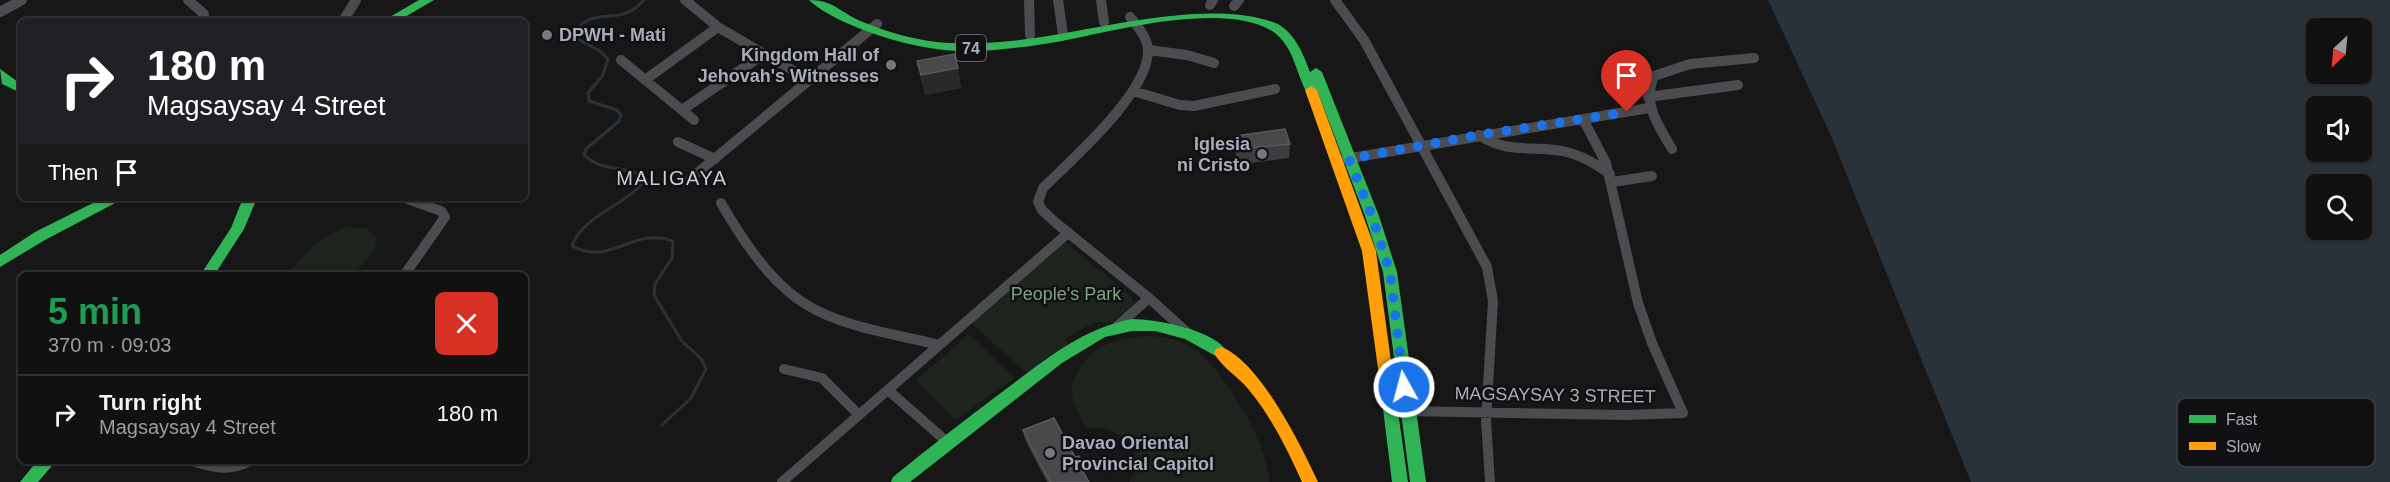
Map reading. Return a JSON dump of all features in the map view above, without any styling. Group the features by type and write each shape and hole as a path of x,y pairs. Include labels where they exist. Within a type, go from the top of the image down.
{"main road":[{"path":"395,18 428,0"},
{"name":"74","path":"815,0 843,19 918,45 993,47 1104,21 1132,20 1211,2 1237,3 1277,19 1298,36 1308,52 1343,160 1369,251 1400,482"},
{"name":"74","path":"830,0 873,28"},
{"name":"74","path":"960,45 1062,32 1132,20 1221,10 1259,19 1280,30 1298,54 1343,160 1372,216 1390,272 1418,482"},
{"path":"2,80 18,88"},
{"path":"0,262 40,236 108,201"},
{"path":"209,272 237,229 249,201"},
{"path":"899,482 946,441 1080,345 1115,328 1154,325 1190,335 1230,361 1259,389 1283,425 1310,482"},
{"path":"28,482 45,464"}],"street":[{"path":"0,12 22,0"},
{"path":"188,0 204,14"},
{"path":"345,18 356,0"},
{"path":"685,0 718,27 810,80"},
{"path":"1029,0 1030,35"},
{"path":"1058,0 1062,32"},
{"path":"1101,0 1104,21"},
{"path":"1335,0 1364,40 1491,279 1492,312 1485,413 1485,453 1490,482"},
{"path":"1132,20 1145,39 1148,50 1144,72 1133,91 1110,120 1043,188 1038,202 1042,210 1068,233 1149,298 1190,335"},
{"path":"645,80 718,27"},
{"path":"690,179 873,28"},
{"path":"1148,50 1187,55 1214,63"},
{"path":"682,110 764,54"},
{"path":"1672,149 1649,103 1650,84 1654,76 1666,70 1688,65 1754,58"},
{"path":"621,60 694,120"},
{"path":"1343,160 1583,119 1738,85"},
{"path":"1133,91 1180,105 1194,106 1275,89"},
{"path":"1583,119 1600,149 1611,178"},
{"path":"1479,135 1491,143 1512,150 1568,152 1589,160 1611,178 1652,176"},
{"path":"678,142 715,159"},
{"name":"MAGSAYSAY 3 STREET","path":"1390,410 1485,413 1683,413 1642,314 1625,251 1611,178"},
{"path":"406,272 445,217 441,211 413,201"},
{"path":"721,203 737,230 754,251 790,292 807,304 830,315 939,345"},
{"path":"782,482 1068,233"},
{"path":"1115,328 1149,298"},
{"path":"784,369 822,378 859,415"},
{"path":"888,390 946,441"},
{"path":"203,464 228,471 246,464"}],"green space":[{"path":"347,227 366,228 377,237 374,251 356,272 289,272 321,240"},
{"name":"People's Park","path":"1065,242 1131,296 1134,304 1112,322 1095,322 1066,338 1067,347 1027,373 971,323"},
{"path":"969,334 1015,378 955,420 916,380"},
{"path":"1146,336 1183,343 1205,358 1218,372 1254,430 1268,468 1269,482 1129,482 1136,460 1128,442 1110,430 1088,429 1075,406 1072,388 1075,377 1085,361 1100,348 1126,338"}],"shaded area":[{"path":"1768,0 2390,0 2390,482 1971,482 1831,136"}],"building":[{"path":"954,54 958,68 921,75 917,61"},
{"path":"1285,129 1290,144 1238,147 1235,136"},
{"name":"Davao Oriental Provincial Capitol","path":"1054,418 1075,457 1079,456 1085,467 1081,468 1089,482 1050,482 1023,430"}],"waterway":[{"path":"644,0 635,9 626,13 592,19 583,23 575,31 578,39 600,51 608,59 603,75 588,93 589,101 617,110 621,115 619,121 586,149 584,155 598,164 630,171 646,178 638,188 586,226 572,246 586,251 599,252 646,238 673,241 672,258 655,284 654,295 681,340 702,360 706,369 691,398 662,425"}],"traffic: fast":[{"path":"395,18 428,0"},
{"path":"815,0 856,24 897,38 937,46 978,47 1019,44 1195,12 1242,14 1272,25 1287,37 1297,53 1311,90"},
{"path":"1316,72 1372,216 1390,272 1418,482"},
{"path":"0,73 6,81 18,87"},
{"path":"0,262 40,236 108,201"},
{"path":"209,272 237,229 249,201"},
{"path":"899,482 957,434 1057,359 1100,333 1132,325 1155,326 1190,335 1221,353"},
{"path":"1386,376 1400,482"},
{"path":"28,482 45,464"}],"traffic: slow":[{"path":"1311,90 1369,251 1386,376"},
{"path":"1221,353 1263,396 1284,428 1310,482"}],"place":[{"name":"DPWH - Mati","path":"547,35"},
{"name":"Kingdom Hall of Jehovah's Witnesses","path":"891,65"},
{"name":"Iglesia ni Cristo","path":"1262,154"},
{"name":"Davao Oriental Provincial Capitol","path":"1050,453"}],"district":[{"name":"MALIGAYA","path":"672,178"}],"route":[{"path":"1404,387 1390,272 1384,249 1349,159 1479,135 1627,112"}]}
